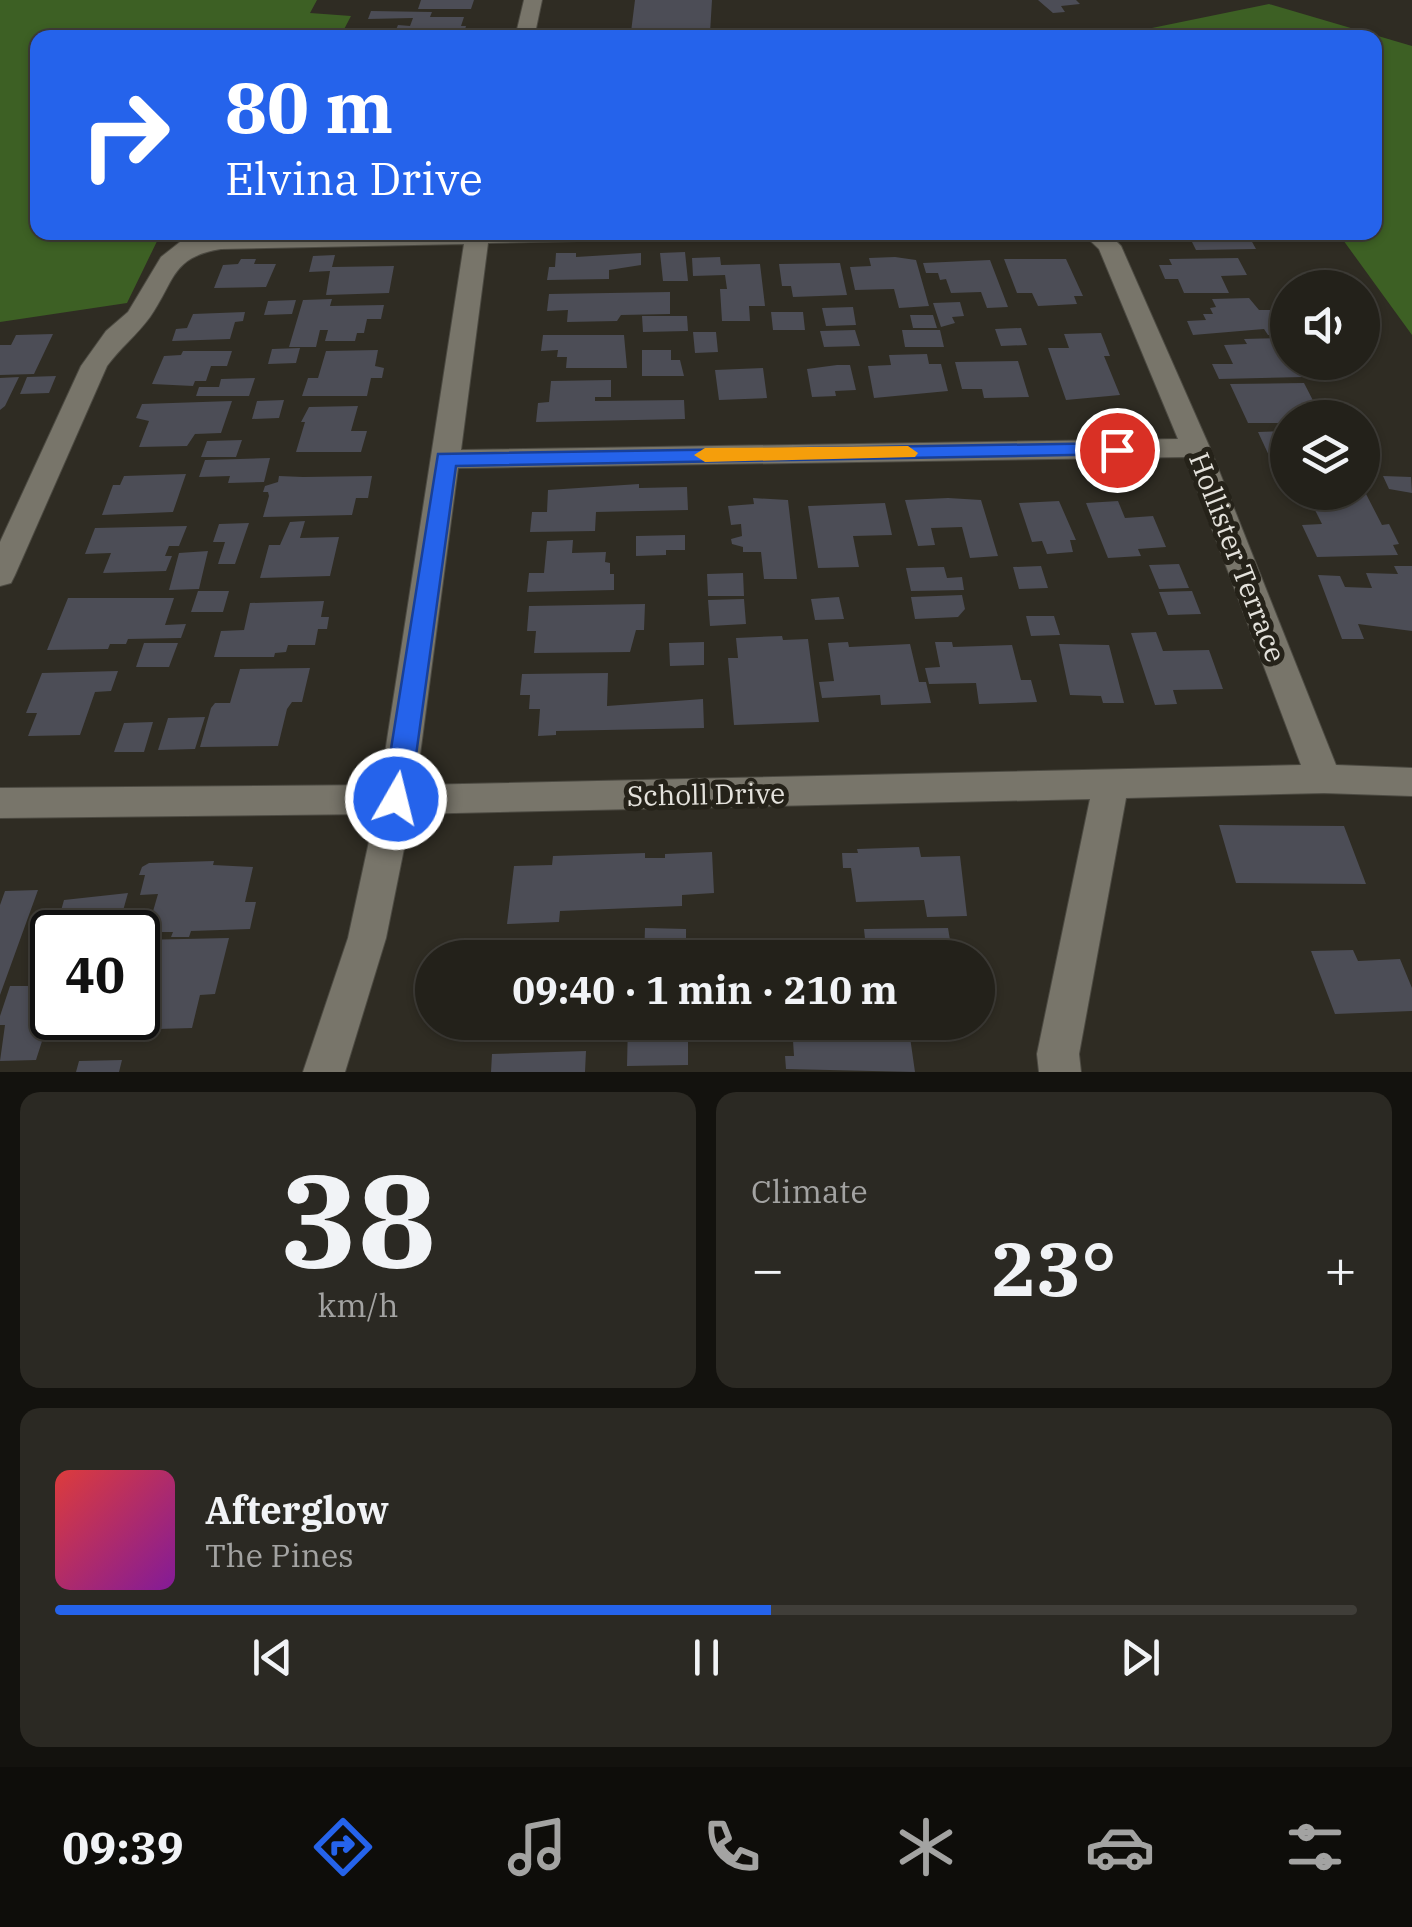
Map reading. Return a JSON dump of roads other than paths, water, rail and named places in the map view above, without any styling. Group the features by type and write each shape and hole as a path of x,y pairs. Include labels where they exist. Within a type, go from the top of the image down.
{"street":[{"path":"526,30 533,0"},
{"path":"0,575 94,366 115,336 138,316 169,262 188,247 285,240"},
{"path":"324,1072 367,938 396,799 477,240"},
{"name":"Hollister Terrace","path":"1102,240 1109,246 1196,448 1324,780"},
{"path":"446,459 1196,448"},
{"name":"Scholl Drive","path":"0,803 1110,787 1324,780 1412,782"},
{"path":"1060,1072 1058,1054 1110,787"}]}
